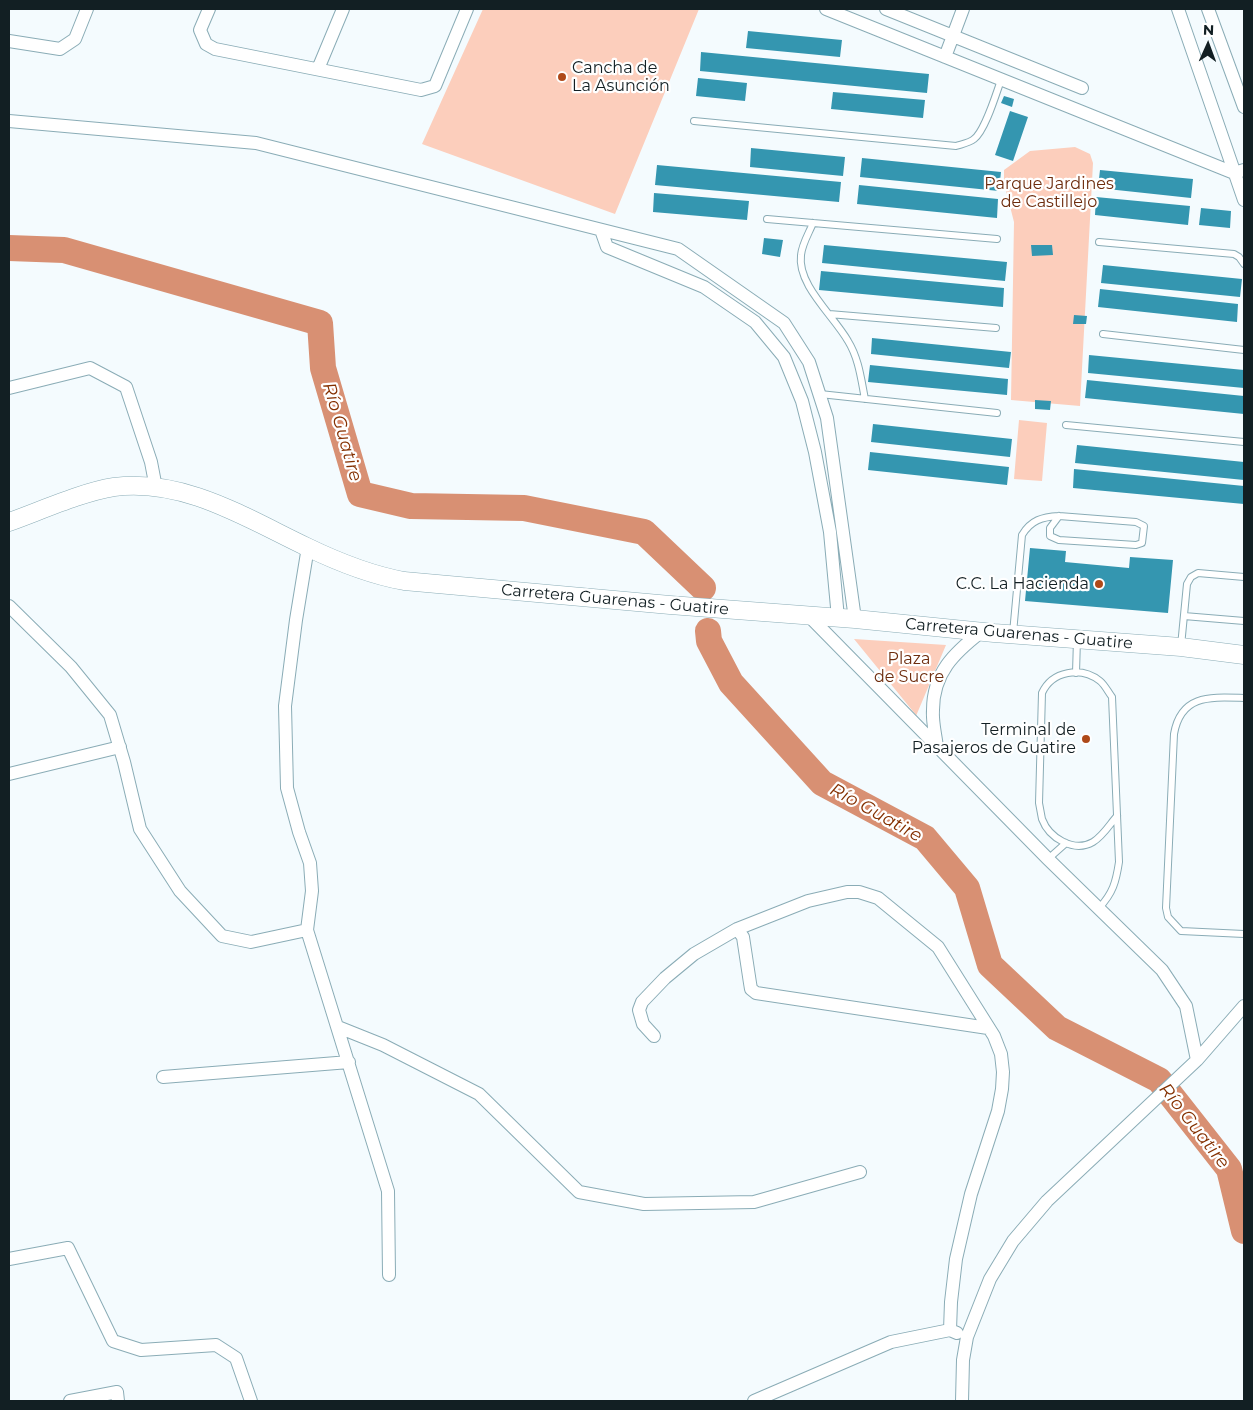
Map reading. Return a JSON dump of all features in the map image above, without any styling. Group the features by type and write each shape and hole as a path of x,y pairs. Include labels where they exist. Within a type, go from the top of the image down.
{"main road":[{"name":"Carretera Guarenas - Guatire","path":"9,522 90,493 133,486 156,488 183,492 207,500 248,517 308,548 384,577 404,581 981,632 1181,647 1244,655"}],"street":[{"path":"9,41 60,49 75,39 88,9"},
{"path":"209,9 200,30 206,44 215,49 421,90 435,86 467,9"},
{"path":"318,70 343,9"},
{"path":"826,9 1001,80 1239,171"},
{"path":"886,9 1082,88"},
{"path":"945,57 963,9"},
{"path":"1178,9 1239,171 1244,200"},
{"path":"1208,9 1244,107"},
{"path":"9,121 256,143 678,249 784,323 809,362 827,418 846,619"},
{"path":"601,230 607,247 704,287 755,322 784,357 802,400 815,452 846,619"},
{"path":"9,388 90,368 126,387 151,462 156,488"},
{"path":"308,548 296,620 285,706 287,788 298,832 310,863 312,891 306,930 388,1191 389,1275"},
{"path":"9,606 71,667 110,715 120,747 140,829 180,891 222,936 251,942 306,930"},
{"path":"809,616 937,748 1162,970 1176,988 1186,1006 1196,1060"},
{"path":"937,748 932,711 934,694 940,675 950,658 981,632"},
{"path":"9,774 120,747"},
{"path":"654,1036 643,1024 639,1010 642,1002 665,978 694,954 736,930 808,901 847,892 858,892 878,898 938,947 988,1028 1001,1054 1002,1089 991,1133 971,1194 956,1260 950,1330"},
{"path":"736,930 743,937 751,989 756,993 988,1028"},
{"path":"962,1401 963,1360 967,1337 990,1278 1013,1241 1047,1201 1196,1060 1244,1006"},
{"path":"338,1027 383,1045 479,1094 579,1192 644,1204 754,1202 860,1172"},
{"path":"163,1076 349,1062"},
{"path":"9,1259 68,1248 113,1341 141,1350 216,1345 236,1358 251,1401"},
{"path":"754,1401 891,1342 950,1330 967,1337"},
{"path":"70,1401 117,1392 118,1401"}],"lane":[{"path":"694,121 956,146 975,138 981,131 1001,80"},
{"path":"767,219 996,238"},
{"path":"813,223 801,255 802,269 810,288 848,340 858,361 865,399"},
{"path":"1099,242 1234,254 1244,264"},
{"path":"829,314 996,328"},
{"path":"1103,334 1244,350"},
{"path":"818,394 997,413"},
{"path":"1066,425 1244,442"},
{"path":"1013,634 1022,535 1027,526 1035,520 1058,516 1136,522 1144,526 1144,539 1142,543 1136,545 1059,540 1050,536 1050,528 1058,516"},
{"path":"1181,647 1187,584 1191,577 1198,573 1244,577"},
{"path":"1184,616 1244,621"},
{"path":"1076,673 1077,639"},
{"path":"1099,908 1110,897 1116,880 1119,862 1112,697 1101,681 1088,674 1061,674 1046,684 1042,693 1039,803 1043,820 1054,836 1076,847 1092,842 1103,833 1117,816"},
{"path":"1244,698 1210,697 1194,702 1184,708 1176,721 1166,908 1168,917 1180,931 1244,934"},
{"path":"1048,859 1066,843"}],"green space":[{"name":"Cancha de La Asunción","path":"483,9 699,9 615,214 422,144"},
{"name":"Parque Jardines de Castillejo","path":"1075,147 1090,154 1093,163 1080,406 1011,400 1014,222 1004,183 1004,170 1030,151"},
{"path":"1019,420 1047,423 1042,481 1014,479"},
{"name":"Plaza de Sucre","path":"854,639 946,645 916,716 916,715"}],"building":[{"path":"748,31 842,40 840,57 746,48"},
{"path":"701,52 929,74 927,93 700,71"},
{"path":"698,78 747,83 745,101 696,96"},
{"path":"833,92 925,100 923,118 831,109"},
{"path":"1004,96 1014,99 1012,107 1001,103"},
{"path":"1010,111 1028,117 1013,161 995,155"},
{"path":"751,148 845,157 843,176 750,167"},
{"path":"862,158 1001,172 999,191 860,177"},
{"path":"657,165 841,182 839,202 655,185"},
{"path":"1100,170 1193,179 1191,198 1098,188"},
{"path":"859,185 998,199 997,218 857,204"},
{"path":"654,193 749,201 747,220 653,212"},
{"path":"1096,197 1190,206 1188,225 1095,215"},
{"path":"1201,208 1231,211 1230,228 1199,225"},
{"path":"764,238 783,240 780,257 762,254"},
{"path":"824,245 1007,262 1005,281 822,263"},
{"path":"1031,245 1052,245 1053,255 1032,256"},
{"path":"1103,265 1242,279 1240,297 1101,283"},
{"path":"821,271 1004,288 1003,307 819,290"},
{"path":"1100,289 1238,304 1237,322 1098,307"},
{"path":"1074,315 1087,316 1086,324 1073,324"},
{"path":"872,338 1011,352 1009,368 871,354"},
{"path":"1089,355 1244,370 1244,388 1088,373"},
{"path":"870,365 1008,379 1007,395 868,382"},
{"path":"1087,380 1244,396 1244,414 1085,398"},
{"path":"1035,400 1051,401 1050,410 1035,409"},
{"path":"873,424 1012,439 1010,457 871,442"},
{"path":"1077,445 1244,462 1244,480 1075,463"},
{"path":"870,452 1009,467 1007,485 868,470"},
{"path":"1074,469 1244,486 1244,504 1073,488"},
{"name":"C.C. La Hacienda","path":"1030,548 1066,551 1065,562 1129,568 1130,557 1173,560 1168,613 1025,601"}],"waterway":[{"name":"Río Guatire","path":"9,248 64,250 320,323 323,368 360,494 411,506 524,508 644,532 703,588"},
{"name":"Río Guatire","path":"708,631 709,641 731,683 822,783 925,838 967,888 990,965 1057,1028 1159,1080 1229,1169 1244,1231"}],"place":[{"name":"Cancha de La Asunción","path":"562,77"},
{"name":"C.C. La Hacienda","path":"1099,584"},
{"name":"Terminal de Pasajeros de Guatire","path":"1086,739"}]}
